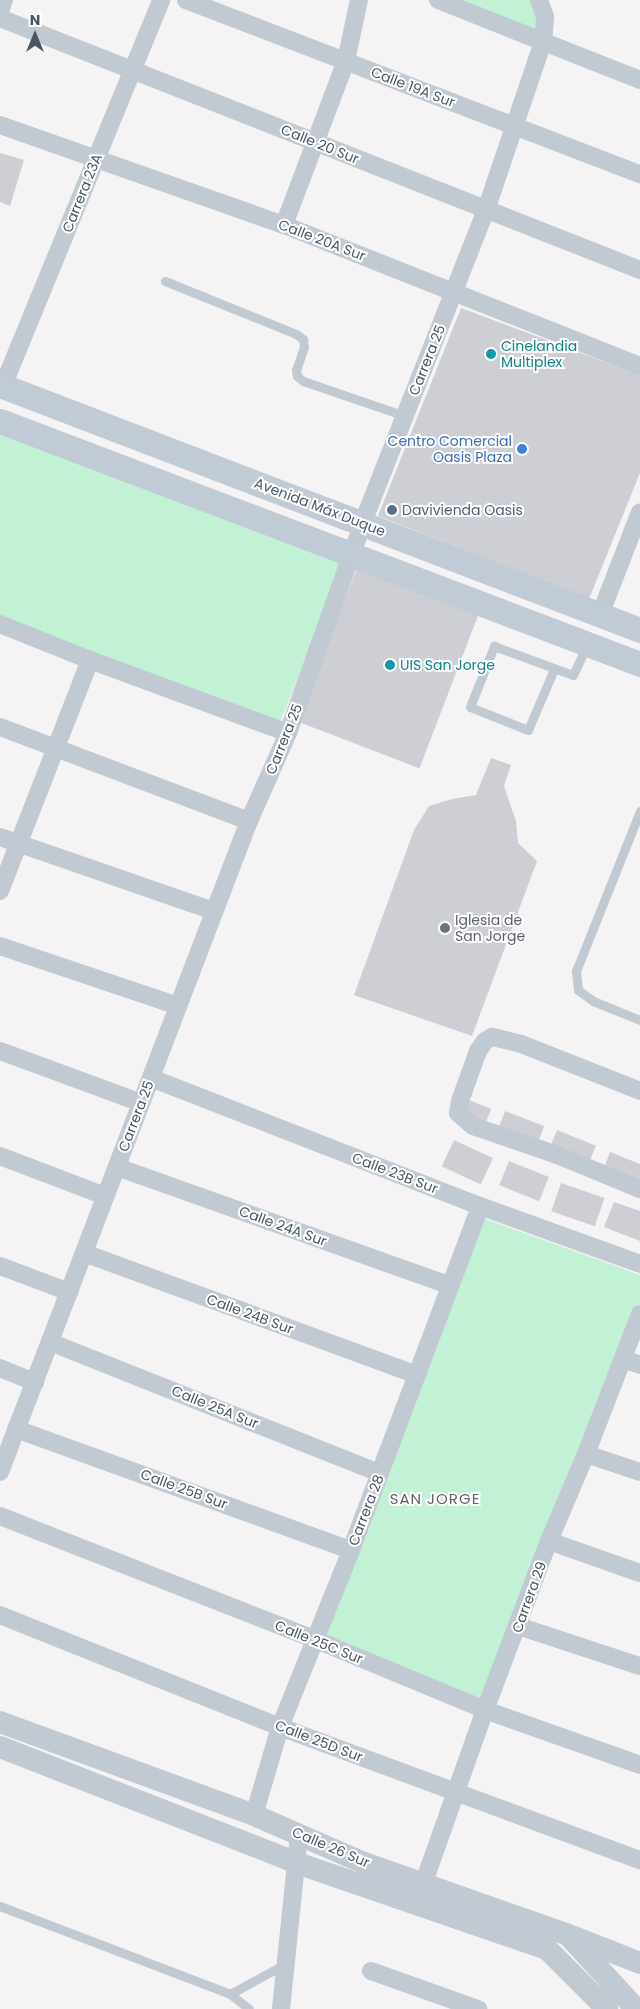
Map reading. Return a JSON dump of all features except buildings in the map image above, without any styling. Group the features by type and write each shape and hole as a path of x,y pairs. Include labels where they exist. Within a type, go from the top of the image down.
{"main road":[{"name":"Avenida Máx Duque","path":"1,386 363,522 640,630"},
{"path":"0,421 353,553 640,664"}],"street":[{"path":"0,11 4,0"},
{"name":"Carrera 23A","path":"1,386 161,0"},
{"name":"Calle 19A Sur","path":"186,0 640,174"},
{"path":"284,225 346,61 359,0"},
{"path":"438,0 640,80"},
{"name":"Carrera 25","path":"0,1472 249,821 288,733 363,522 486,210 543,42 546,17 539,0"},
{"name":"Calle 20 Sur","path":"0,18 640,270"},
{"name":"Calle 20A Sur","path":"0,124 96,160 284,225 640,366"},
{"path":"600,615 640,512"},
{"path":"0,624 90,660 288,733"},
{"path":"0,891 90,660"},
{"path":"0,727 249,821"},
{"path":"0,837 214,911"},
{"path":"0,946 178,1006"},
{"path":"640,1091 521,1044 492,1037 485,1041 478,1051 458,1113 473,1126 557,1156 640,1189"},
{"path":"0,1051 141,1103"},
{"name":"Calle 23B Sur","path":"151,1078 480,1206 640,1264"},
{"path":"0,1156 105,1196"},
{"name":"Calle 24A Sur","path":"117,1167 449,1285"},
{"name":"Carrera 28","path":"254,1815 280,1727 351,1550 480,1206"},
{"name":"Calle 24B Sur","path":"84,1253 416,1375"},
{"path":"0,1266 69,1292"},
{"name":"Carrera 29","path":"424,1882 485,1710 549,1541 586,1454 640,1314"},
{"name":"Calle 25A Sur","path":"50,1342 380,1474"},
{"path":"623,1359 640,1365"},
{"path":"0,1368 35,1382"},
{"name":"Calle 25B Sur","path":"16,1429 351,1550"},
{"path":"586,1454 640,1472"},
{"name":"Calle 25C Sur","path":"0,1516 314,1639 485,1710 640,1765"},
{"path":"549,1541 640,1573"},
{"name":"Calle 25D Sur","path":"0,1615 280,1727 640,1860"},
{"path":"518,1626 640,1666"},
{"name":"Calle 26 Sur","path":"0,1722 254,1815 364,1862 568,1935 636,2009"},
{"name":"Calle 26 Sur","path":"0,1747 297,1863 547,1949 607,2009"},
{"path":"281,2009 299,1834"},
{"path":"568,1935 640,1963"},
{"path":"371,1971 460,2006 478,2009"}],"lane":[{"path":"165,281 296,334 303,339 304,347 296,370 297,376 303,381 404,416"},
{"path":"554,669 528,730 470,707 494,646 573,675 587,645"},
{"path":"640,811 576,972 578,990 593,1001 640,1020"},
{"path":"0,1906 230,1994 249,2009"},
{"path":"230,1994 286,1964"}],"green space":[{"path":"447,0 536,0 539,37"},
{"path":"0,424 347,555 279,725 0,618"},
{"path":"480,1217 640,1275 640,1304 485,1701 321,1632"}],"place":[{"name":"Cinelandia Multiplex","path":"491,354"},
{"name":"Centro Comercial Oasis Plaza","path":"522,449"},
{"name":"Davivienda Oasis","path":"392,510"},
{"name":"UIS San Jorge","path":"390,665"},
{"name":"Iglesia de San Jorge","path":"445,928"}],"district":[{"name":"SAN JORGE","path":"435,1499"}]}
